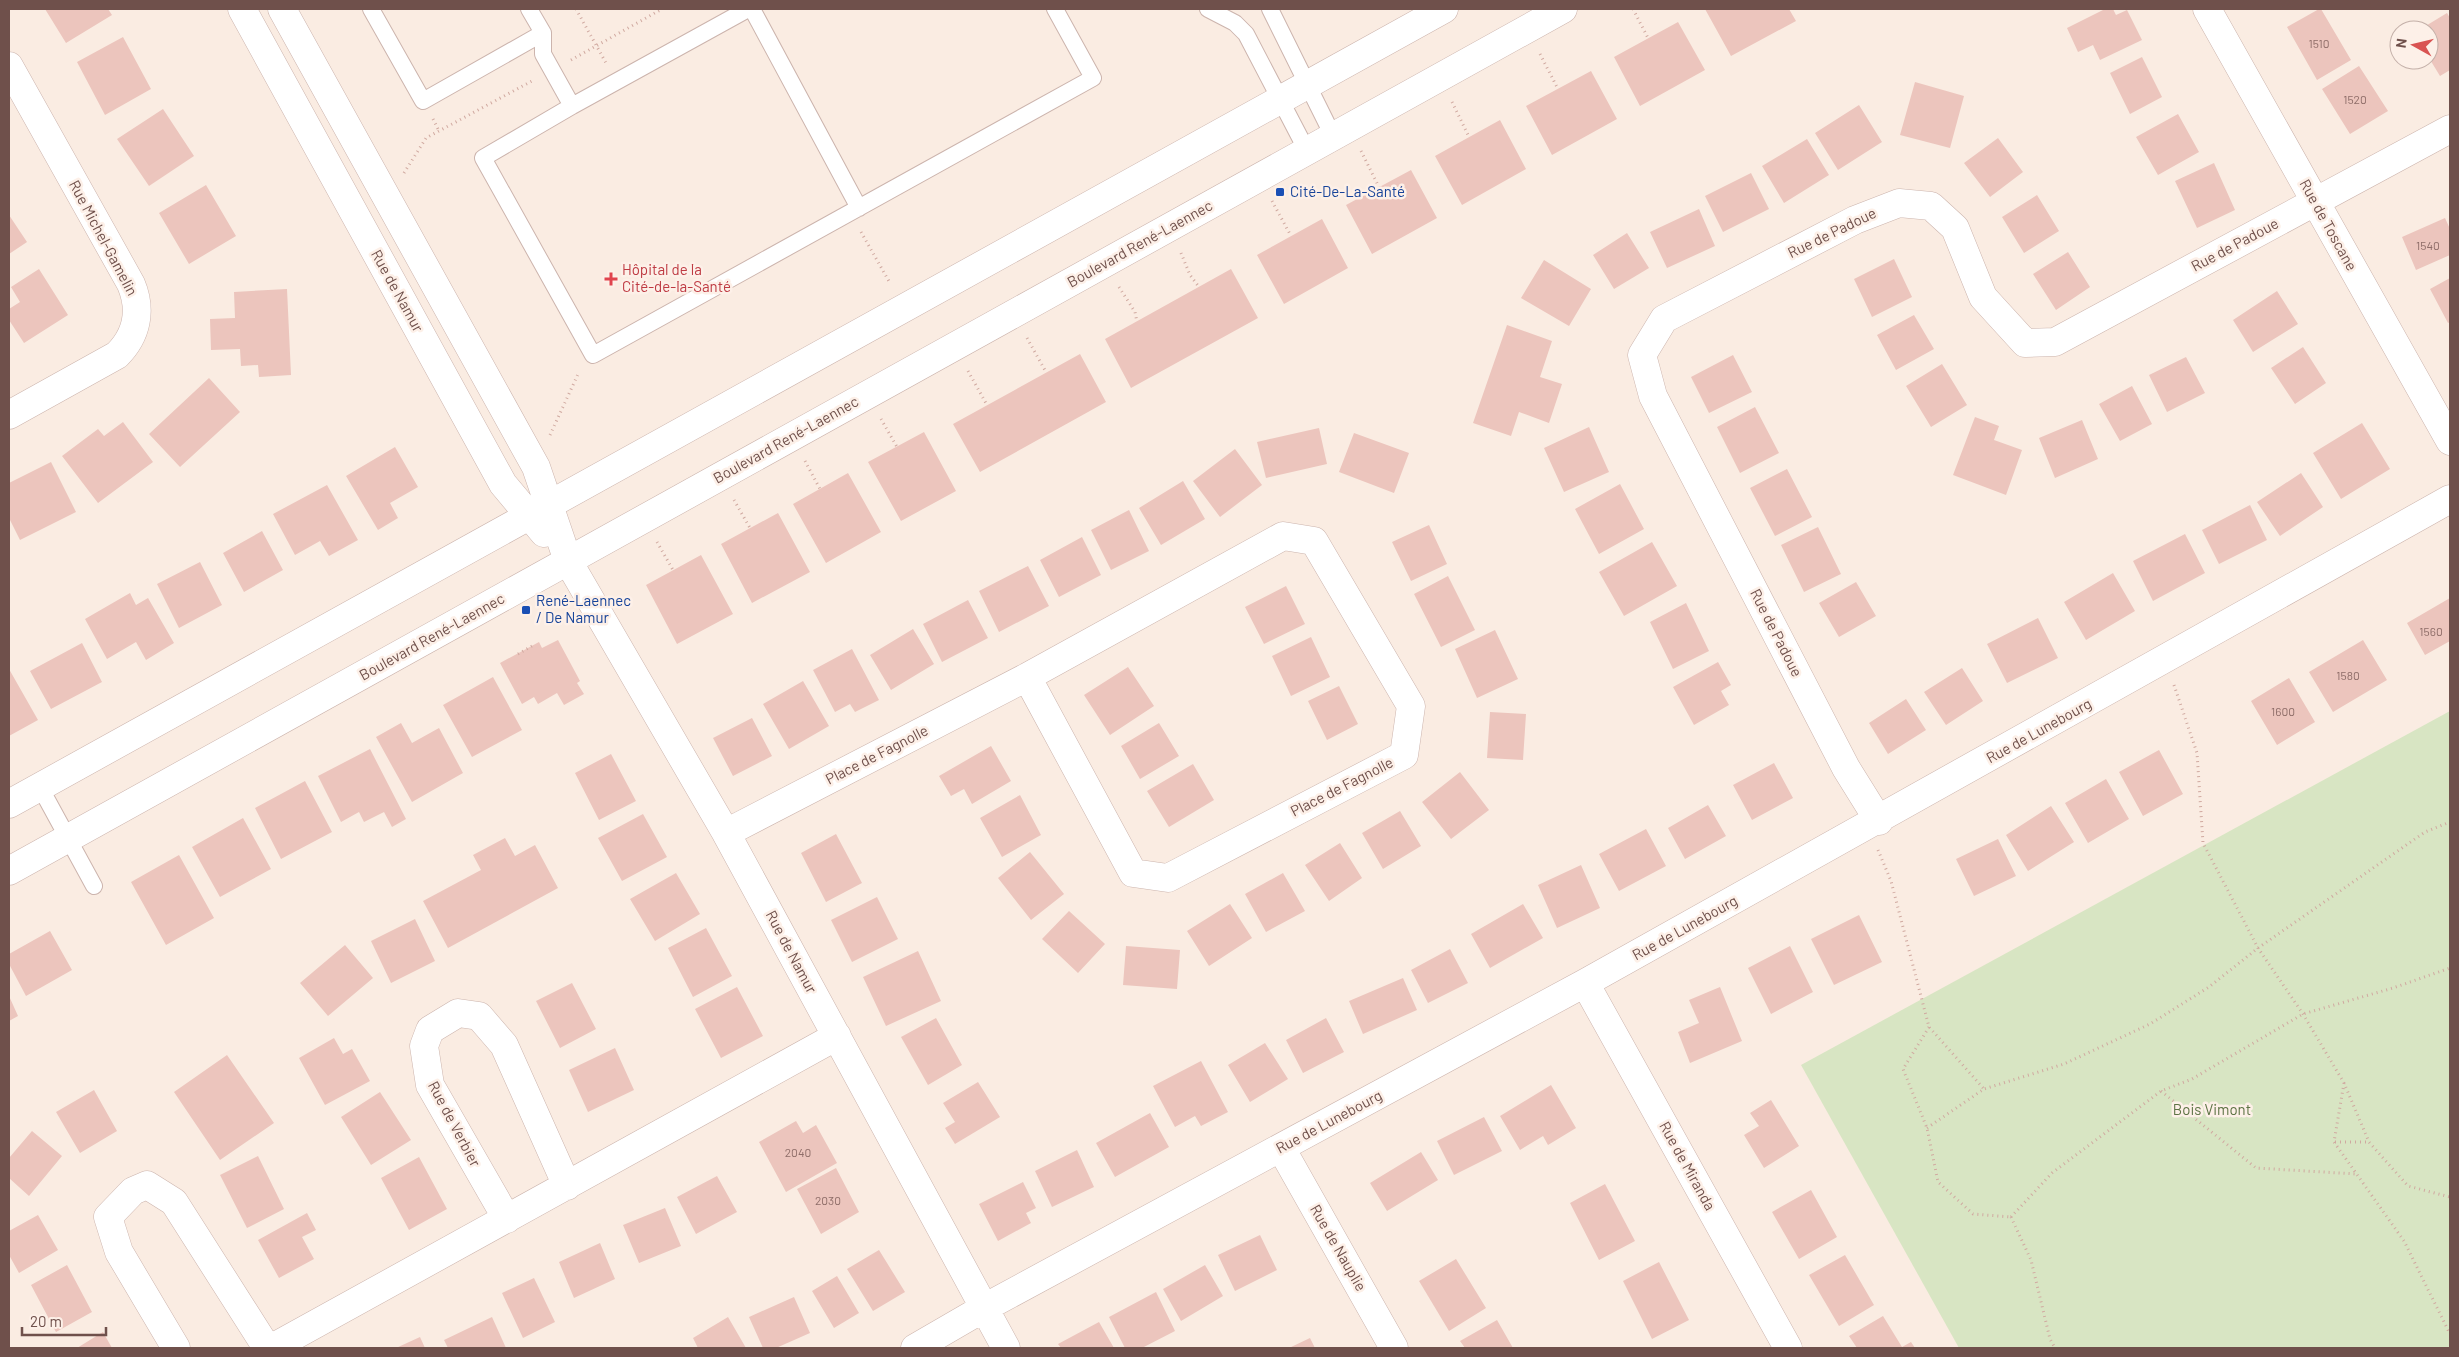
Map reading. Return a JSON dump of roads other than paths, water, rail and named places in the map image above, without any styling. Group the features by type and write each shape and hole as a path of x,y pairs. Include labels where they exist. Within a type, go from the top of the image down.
{"street":[{"name":"Rue de Namur","path":"242,9 503,484 539,510"},
{"name":"Rue de Namur","path":"282,9 530,457 539,510 726,833 1006,1348"},
{"path":"9,804 1444,9"},
{"name":"Boulevard René-Laennec","path":"9,871 1563,9"},
{"name":"Rue de Toscane","path":"2206,9 2450,441"},
{"name":"Rue Michel-Gamelin","path":"9,66 131,284 138,312 130,340 117,355 9,415"},
{"name":"Rue de Padoue","path":"1874,824 1653,396 1642,355 1664,319 1855,220 1899,202 1931,206 1955,228 1983,297 2025,343 2054,342 2450,130"},
{"name":"Rue de Lunebourg","path":"915,1348 984,1308 1585,983 1874,824 2450,499"},
{"name":"Place de Fagnolle","path":"726,833 1027,677 1283,536 1314,540 1411,706 1404,755 1168,878 1133,873 1027,677"},
{"name":"Rue de Miranda","path":"1585,983 1788,1348"},
{"name":"Rue de Verbier","path":"506,1219 430,1085 424,1046 430,1030 458,1013 479,1016 504,1045 567,1186"},
{"path":"272,1348 837,1036"},
{"name":"Rue de Nauplie","path":"1281,1148 1394,1348"},
{"path":"176,1348 119,1252 108,1217 133,1191 147,1185 174,1202 267,1348"}],"lane":[{"path":"371,9 423,101 543,33"},
{"path":"529,9 543,33 543,54 572,106"},
{"path":"748,9 572,106 483,158 593,355 1093,78 1055,9"},
{"path":"752,9 859,208"},
{"path":"1208,9 1235,24 1246,34 1307,151"},
{"path":"1270,9 1333,136"},
{"path":"40,787 94,886"}],"place":[{"name":"Cité-De-La-Santé","path":"1280,192"},
{"name":"Hôpital de la Cité-de-la-Santé","path":"611,279"},
{"name":"René-Laennec / De Namur","path":"526,610"}],"park label":[{"name":"Bois Vimont","path":"2212,1110"}]}
